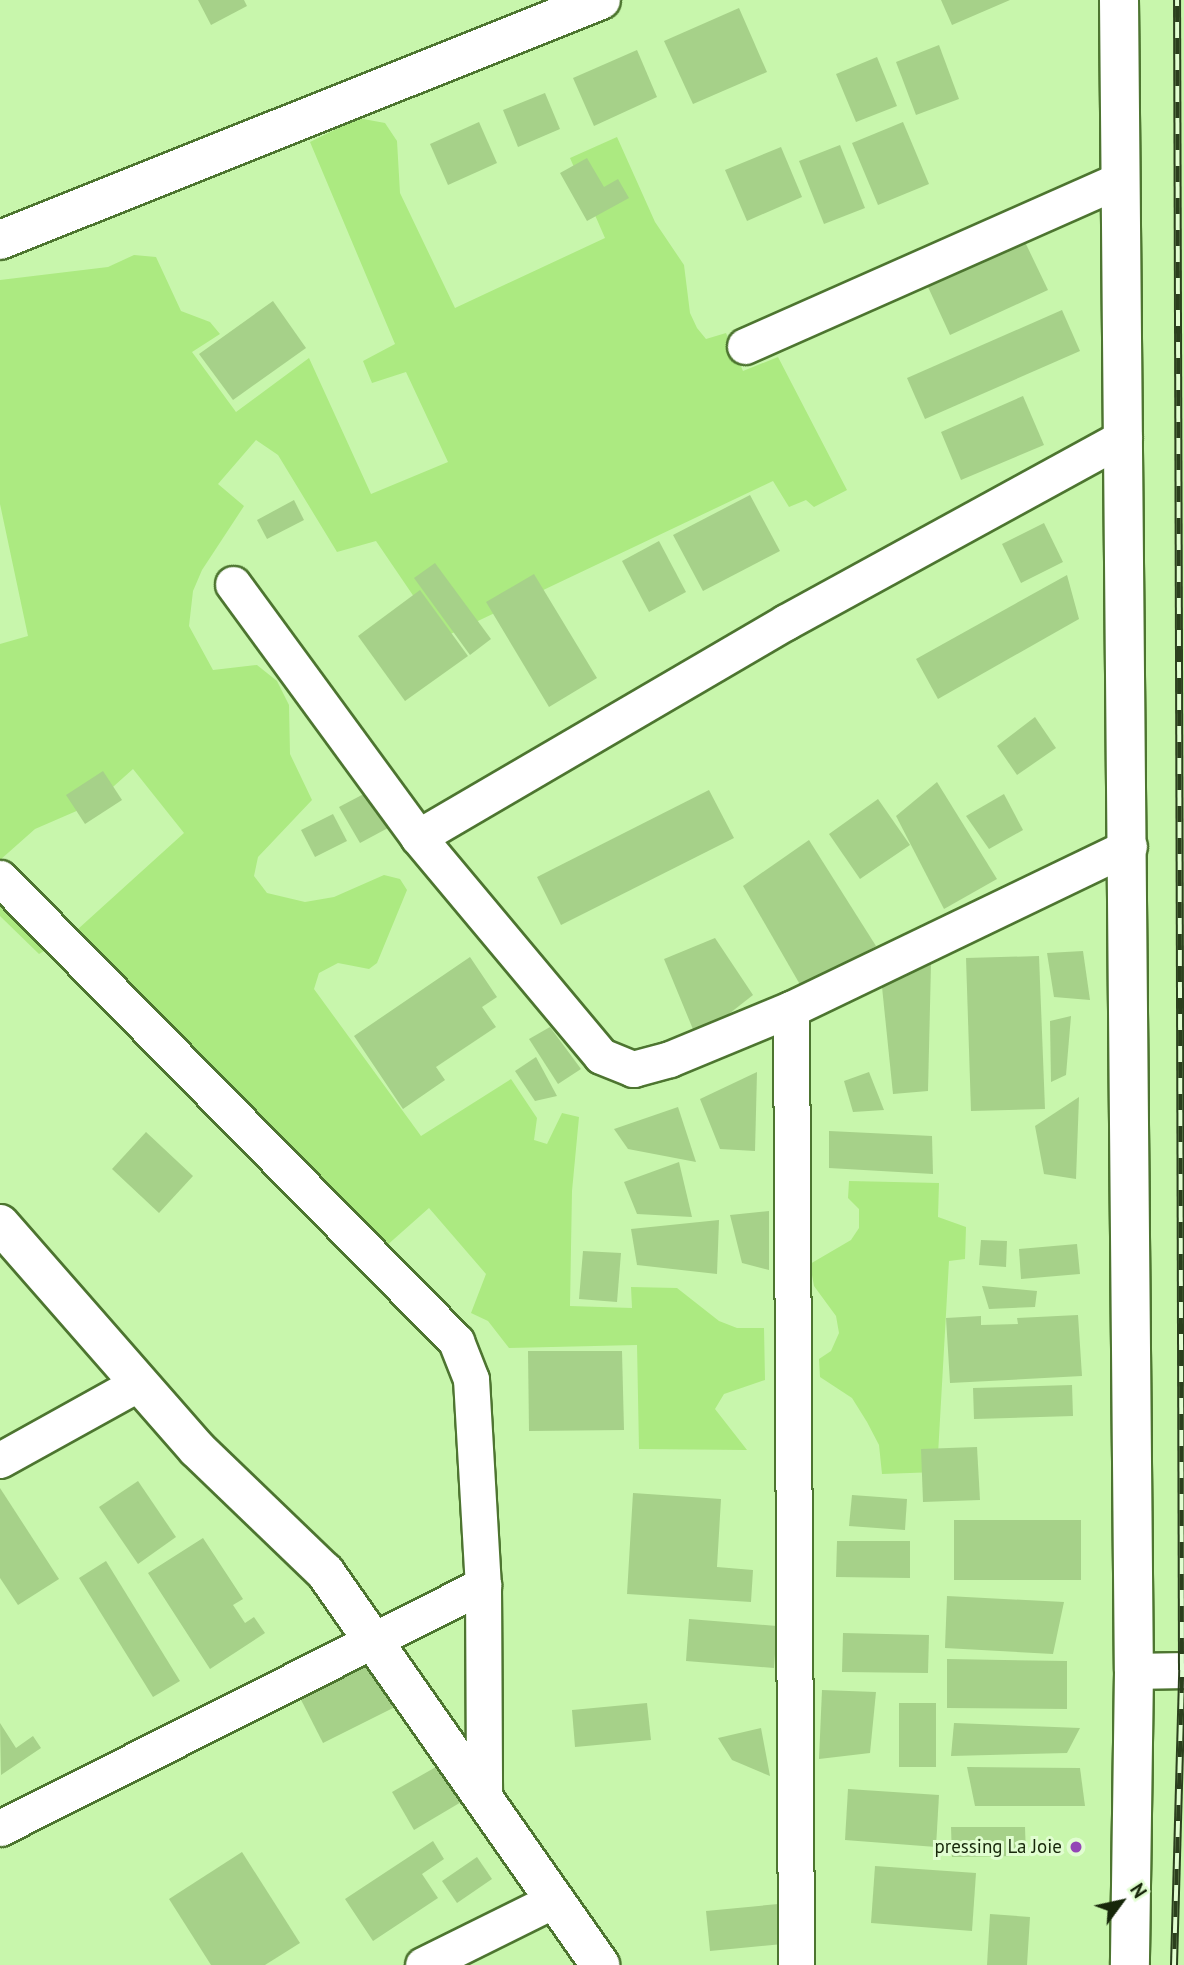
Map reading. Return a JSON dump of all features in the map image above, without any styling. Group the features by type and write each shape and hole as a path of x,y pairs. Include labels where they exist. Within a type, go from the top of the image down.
{"main road":[{"path":"0,240 601,0"},
{"path":"1119,0 1118,181 1129,846 1134,1671 1130,1965"},
{"path":"0,1224 197,1449 325,1572 600,1965"}],"street":[{"path":"745,346 1118,181"},
{"path":"418,837 786,622 1124,437"},
{"path":"233,584 418,837 601,1056 633,1069 670,1059 791,1009 1129,846"},
{"path":"0,878 456,1341 471,1379 483,1585 485,1799"},
{"path":"791,1009 796,1965"},
{"path":"0,1460 139,1383"},
{"path":"0,1828 483,1585"},
{"path":"1134,1671 1184,1670"},
{"path":"423,1965 554,1900"}],"green space":[{"path":"358,118 385,123 397,141 400,193 455,308 605,238 570,158 617,137 655,222 684,265 690,313 697,328 706,339 726,333 743,371 778,357 847,490 814,507 806,500 789,507 773,481 442,638 376,541 337,552 278,455 256,440 218,484 244,506 202,570 193,591 189,626 213,670 257,665 277,681 289,705 290,754 312,800 258,857 254,876 267,893 305,902 334,897 384,875 400,879 407,890 377,963 369,969 338,963 319,973 314,989 421,1136 511,1079 537,1118 534,1140 547,1144 562,1113 579,1117 572,1191 570,1306 632,1308 631,1287 677,1288 719,1321 737,1328 764,1328 765,1380 724,1394 715,1409 747,1450 639,1449 637,1345 509,1348 488,1321 471,1313 486,1274 429,1208 376,1255 67,939 184,833 133,769 95,803 35,829 0,860 0,644 28,636 0,504 0,280 108,267 134,255 156,257 181,311 210,322 220,334 192,352 236,412 309,358 371,494 448,462 406,372 372,383 363,361 395,344 310,142"},
{"path":"0,871 51,947 39,954 0,916"},
{"path":"849,1181 939,1183 938,1217 966,1227 965,1259 949,1261 937,1472 882,1474 879,1445 852,1398 820,1377 819,1359 831,1351 839,1333 836,1316 814,1286 810,1264 851,1240 859,1228 859,1209 848,1198"}],"building":[{"path":"198,0 244,0 247,6 211,25"},
{"path":"941,0 1010,0 952,25"},
{"path":"739,8 767,72 693,104 664,41"},
{"path":"939,45 959,99 916,115 896,62"},
{"path":"637,50 657,97 594,126 573,78"},
{"path":"877,57 897,106 856,122 836,74"},
{"path":"545,93 560,129 518,147 503,110"},
{"path":"479,122 497,163 448,185 430,144"},
{"path":"903,122 929,184 878,205 852,143"},
{"path":"840,145 865,208 824,224 799,161"},
{"path":"781,147 802,197 747,221 725,170"},
{"path":"587,158 604,187 618,179 629,198 587,221 560,173"},
{"path":"1025,242 1048,290 950,335 928,287"},
{"path":"273,301 306,348 233,400 199,354"},
{"path":"1062,310 1080,351 925,419 907,378"},
{"path":"1023,396 1044,445 961,480 941,432"},
{"path":"750,495 780,551 703,591 673,535"},
{"path":"294,500 304,520 267,539 257,520"},
{"path":"1044,523 1063,562 1021,583 1002,544"},
{"path":"659,541 686,592 649,612 622,561"},
{"path":"435,563 491,639 470,655 414,578"},
{"path":"534,574 597,678 549,707 486,602"},
{"path":"1067,575 1079,619 938,699 916,659"},
{"path":"420,590 468,656 405,701 358,636"},
{"path":"1035,717 1056,748 1017,775 997,746"},
{"path":"103,771 122,800 85,824 66,795"},
{"path":"937,782 997,879 944,909 896,816"},
{"path":"377,787 401,821 360,843 339,807"},
{"path":"709,790 734,838 561,925 537,877"},
{"path":"1004,794 1023,830 989,849 966,816"},
{"path":"878,799 910,845 860,879 829,834"},
{"path":"333,814 347,841 315,857 301,830"},
{"path":"809,840 876,946 802,988 743,886"},
{"path":"715,938 753,995 697,1039 664,959"},
{"path":"1083,951 1090,1000 1054,997 1047,953"},
{"path":"1039,956 1045,1109 971,1111 966,958"},
{"path":"470,957 497,997 482,1007 496,1027 436,1067 445,1080 403,1109 354,1036"},
{"path":"931,964 928,1091 893,1094 882,987"},
{"path":"1071,1016 1066,1075 1051,1082 1050,1021"},
{"path":"550,1027 581,1069 558,1084 529,1039"},
{"path":"536,1057 557,1096 535,1101 515,1071"},
{"path":"757,1072 755,1151 720,1149 700,1099"},
{"path":"869,1072 884,1110 853,1112 844,1081"},
{"path":"1079,1097 1076,1179 1044,1174 1035,1126"},
{"path":"678,1107 696,1162 628,1149 614,1129"},
{"path":"829,1131 932,1136 933,1174 829,1168"},
{"path":"146,1132 193,1176 159,1213 112,1169"},
{"path":"679,1162 692,1217 637,1214 624,1182"},
{"path":"769,1211 769,1270 742,1263 730,1215"},
{"path":"719,1220 717,1274 637,1265 631,1229"},
{"path":"981,1240 1007,1241 1006,1267 979,1265"},
{"path":"1077,1244 1080,1274 1021,1279 1019,1249"},
{"path":"583,1251 621,1253 617,1302 579,1299"},
{"path":"982,1286 1037,1291 1035,1307 989,1309"},
{"path":"1078,1315 1082,1376 950,1383 946,1318 981,1316 981,1325 1018,1324 1017,1318"},
{"path":"528,1351 622,1351 624,1430 529,1431"},
{"path":"1072,1385 1073,1416 974,1419 973,1388"},
{"path":"977,1447 980,1500 923,1502 921,1449"},
{"path":"138,1481 176,1537 138,1564 99,1507"},
{"path":"0,1488 59,1579 18,1605 0,1578"},
{"path":"633,1493 721,1499 717,1567 753,1570 751,1602 627,1594"},
{"path":"852,1495 907,1499 905,1530 849,1526"},
{"path":"954,1520 1081,1520 1081,1580 954,1580"},
{"path":"203,1538 243,1599 233,1605 245,1623 254,1617 265,1633 210,1669 148,1573"},
{"path":"837,1541 910,1541 910,1578 836,1577"},
{"path":"106,1561 180,1681 153,1697 79,1578"},
{"path":"947,1596 1064,1602 1053,1654 945,1648"},
{"path":"689,1619 777,1626 774,1668 686,1661"},
{"path":"843,1633 929,1635 928,1673 842,1672"},
{"path":"386,1640 415,1697 323,1743 294,1686"},
{"path":"947,1659 1067,1661 1067,1709 947,1708"},
{"path":"822,1690 876,1692 870,1753 819,1759"},
{"path":"647,1703 651,1740 575,1747 572,1710"},
{"path":"899,1703 936,1703 936,1767 899,1767"},
{"path":"0,1723 16,1748 33,1736 41,1748 1,1775"},
{"path":"954,1723 1080,1728 1067,1753 951,1756"},
{"path":"761,1728 770,1776 732,1760 718,1738"},
{"path":"457,1755 478,1792 414,1830 392,1792"},
{"path":"967,1767 1080,1768 1085,1806 975,1806"},
{"path":"848,1789 939,1795 936,1847 845,1840"},
{"path":"951,1827 1025,1827 1026,1856 952,1857"},
{"path":"433,1841 444,1859 422,1874 438,1898 373,1941 345,1899"},
{"path":"242,1852 300,1943 265,1965 211,1965 169,1899"},
{"path":"477,1857 492,1879 457,1903 442,1881"},
{"path":"875,1866 976,1873 972,1931 871,1923"},
{"path":"789,1903 793,1943 710,1951 706,1911"},
{"path":"990,1914 1030,1917 1027,1965 987,1965"}],"railway":[{"path":"1174,1965 1182,1670 1177,0"}],"place":[{"name":"pressing La Joie","path":"1076,1847"}]}
